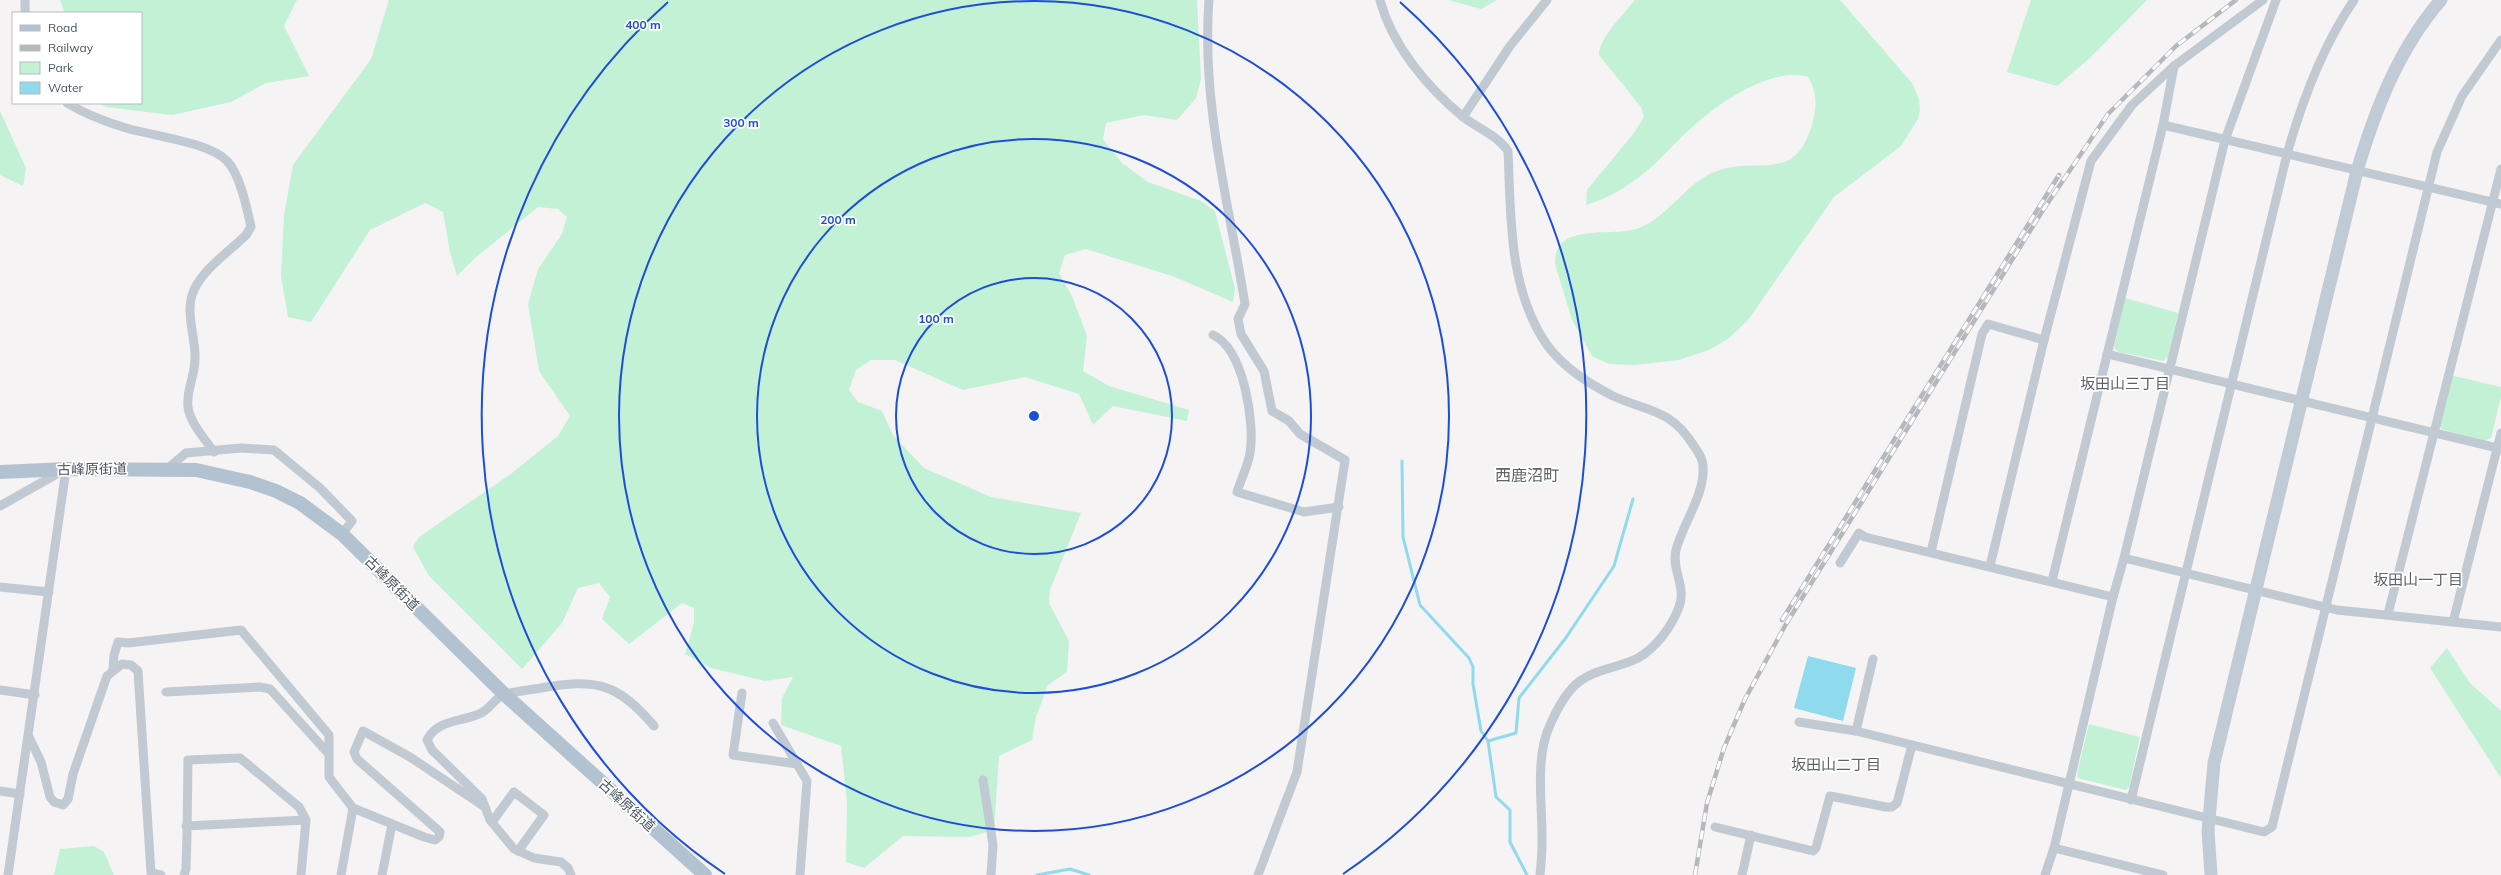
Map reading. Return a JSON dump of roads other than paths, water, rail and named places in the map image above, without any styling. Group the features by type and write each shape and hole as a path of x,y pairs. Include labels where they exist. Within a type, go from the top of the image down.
{"main road":[{"name":"古峰原街道","path":"0,472 66,469 167,469 225,475 276,491 300,503 342,534 504,694 705,875"}],"street":[{"path":"25,0 25,12"},
{"path":"1210,0 1207,29 1214,121 1245,304 1238,319 1242,334 1264,370 1272,411 1289,422 1300,434 1345,460 1339,507 1297,772 1258,875"},
{"path":"1380,0 1394,33 1416,69 1442,99 1463,117 1502,143 1508,151 1510,218 1514,254 1528,307 1547,344 1566,367 1585,380 1615,396 1650,408 1669,418 1691,440 1702,458 1702,479 1675,554 1682,595 1679,607 1666,631 1650,649 1637,658 1598,671 1579,682 1566,695 1548,726 1541,772 1542,844 1540,875"},
{"path":"1463,117 1510,46 1547,0"},
{"path":"1990,566 2044,340 2091,161 2132,105 2174,66 2263,0"},
{"path":"2045,875 2054,848 2113,597 2124,558 2225,140 2276,0"},
{"path":"2131,800 2287,154 2296,123 2325,50 2354,0"},
{"path":"2212,875 2209,848 2209,818 2214,763 2357,171 2383,95 2413,40 2441,0"},
{"path":"1799,722 1856,731 2264,832 2272,827 2437,152 2462,96 2501,40"},
{"path":"2052,581 2163,125 2174,66"},
{"path":"69,104 82,112 124,128 209,148 228,161 234,174 245,202 251,227 246,235 202,276 193,292 190,314 196,359 188,392 188,407 191,416 214,452"},
{"path":"2163,125 2427,188 2501,204"},
{"path":"2388,614 2491,202 2501,169"},
{"path":"1931,552 1982,334 1988,324 2044,340"},
{"path":"1213,335 1232,351 1241,372 1250,419 1250,453 1237,492 1304,512 1339,507"},
{"path":"2107,354 2302,400 2499,449"},
{"path":"2453,622 2499,449 2501,433"},
{"path":"167,469 186,453 214,452 241,448 274,450 320,488 352,521 342,534"},
{"path":"0,506 66,469"},
{"path":"8,875 35,695 66,469"},
{"path":"1840,563 1859,532 1865,537 1990,566 2113,597"},
{"path":"2124,558 2185,575 2326,608 2501,627"},
{"path":"0,587 49,592"},
{"path":"113,669 114,655 118,642 128,643 241,630 329,735 327,752 329,777 353,808 424,837 436,840 439,837 440,832 357,759 354,752 363,731 410,757 485,807"},
{"path":"1856,731 1873,659"},
{"path":"29,737 41,762 50,798 54,802 63,805 68,799 73,774 107,676 113,669 122,664 131,665 138,671 151,873 160,875"},
{"path":"571,875 568,868 561,862 534,858 514,849 492,822 482,799 432,750 427,740 430,734 442,724 479,714 488,710 504,694 553,686 599,684 616,692 639,707 654,726"},
{"path":"166,692 260,687 270,689 327,752"},
{"path":"0,690 35,695"},
{"path":"742,693 733,755 797,764"},
{"path":"773,723 808,781 800,875"},
{"path":"1715,827 1813,851 1816,848 1830,796 1886,807 1892,807 1897,803 1912,745"},
{"path":"184,875 186,869 188,760 240,758 299,807 306,820 301,875"},
{"path":"983,780 993,845 991,875"},
{"path":"0,791 20,794"},
{"path":"492,822 514,792 544,815 518,851"},
{"path":"341,875 353,808"},
{"path":"186,826 306,820"},
{"path":"382,875 392,824"},
{"path":"1742,875 1751,835"},
{"path":"2054,848 2163,875"}],"water":[{"path":"1808,656 1856,668 1843,721 1794,708"}],"waterway":[{"path":"1402,461 1403,537 1420,605 1469,658 1473,667 1473,684 1481,731 1488,741 1496,797 1510,810 1510,842 1527,875"},
{"path":"1488,741 1516,733 1519,698 1565,639 1614,566 1633,499"},
{"path":"1037,875 1070,869 1089,875"}],"railway":[{"path":"1695,875 1707,803 1724,748 1745,699 1786,624 2043,210 2108,114 2176,46 2236,0"},
{"path":"1782,620 2059,175"}],"district":[{"name":"坂田山三丁目","path":"2125,383"},
{"name":"西鹿沼町","path":"1527,475"},
{"name":"坂田山一丁目","path":"2418,579"},
{"name":"坂田山二丁目","path":"1836,764"}]}
